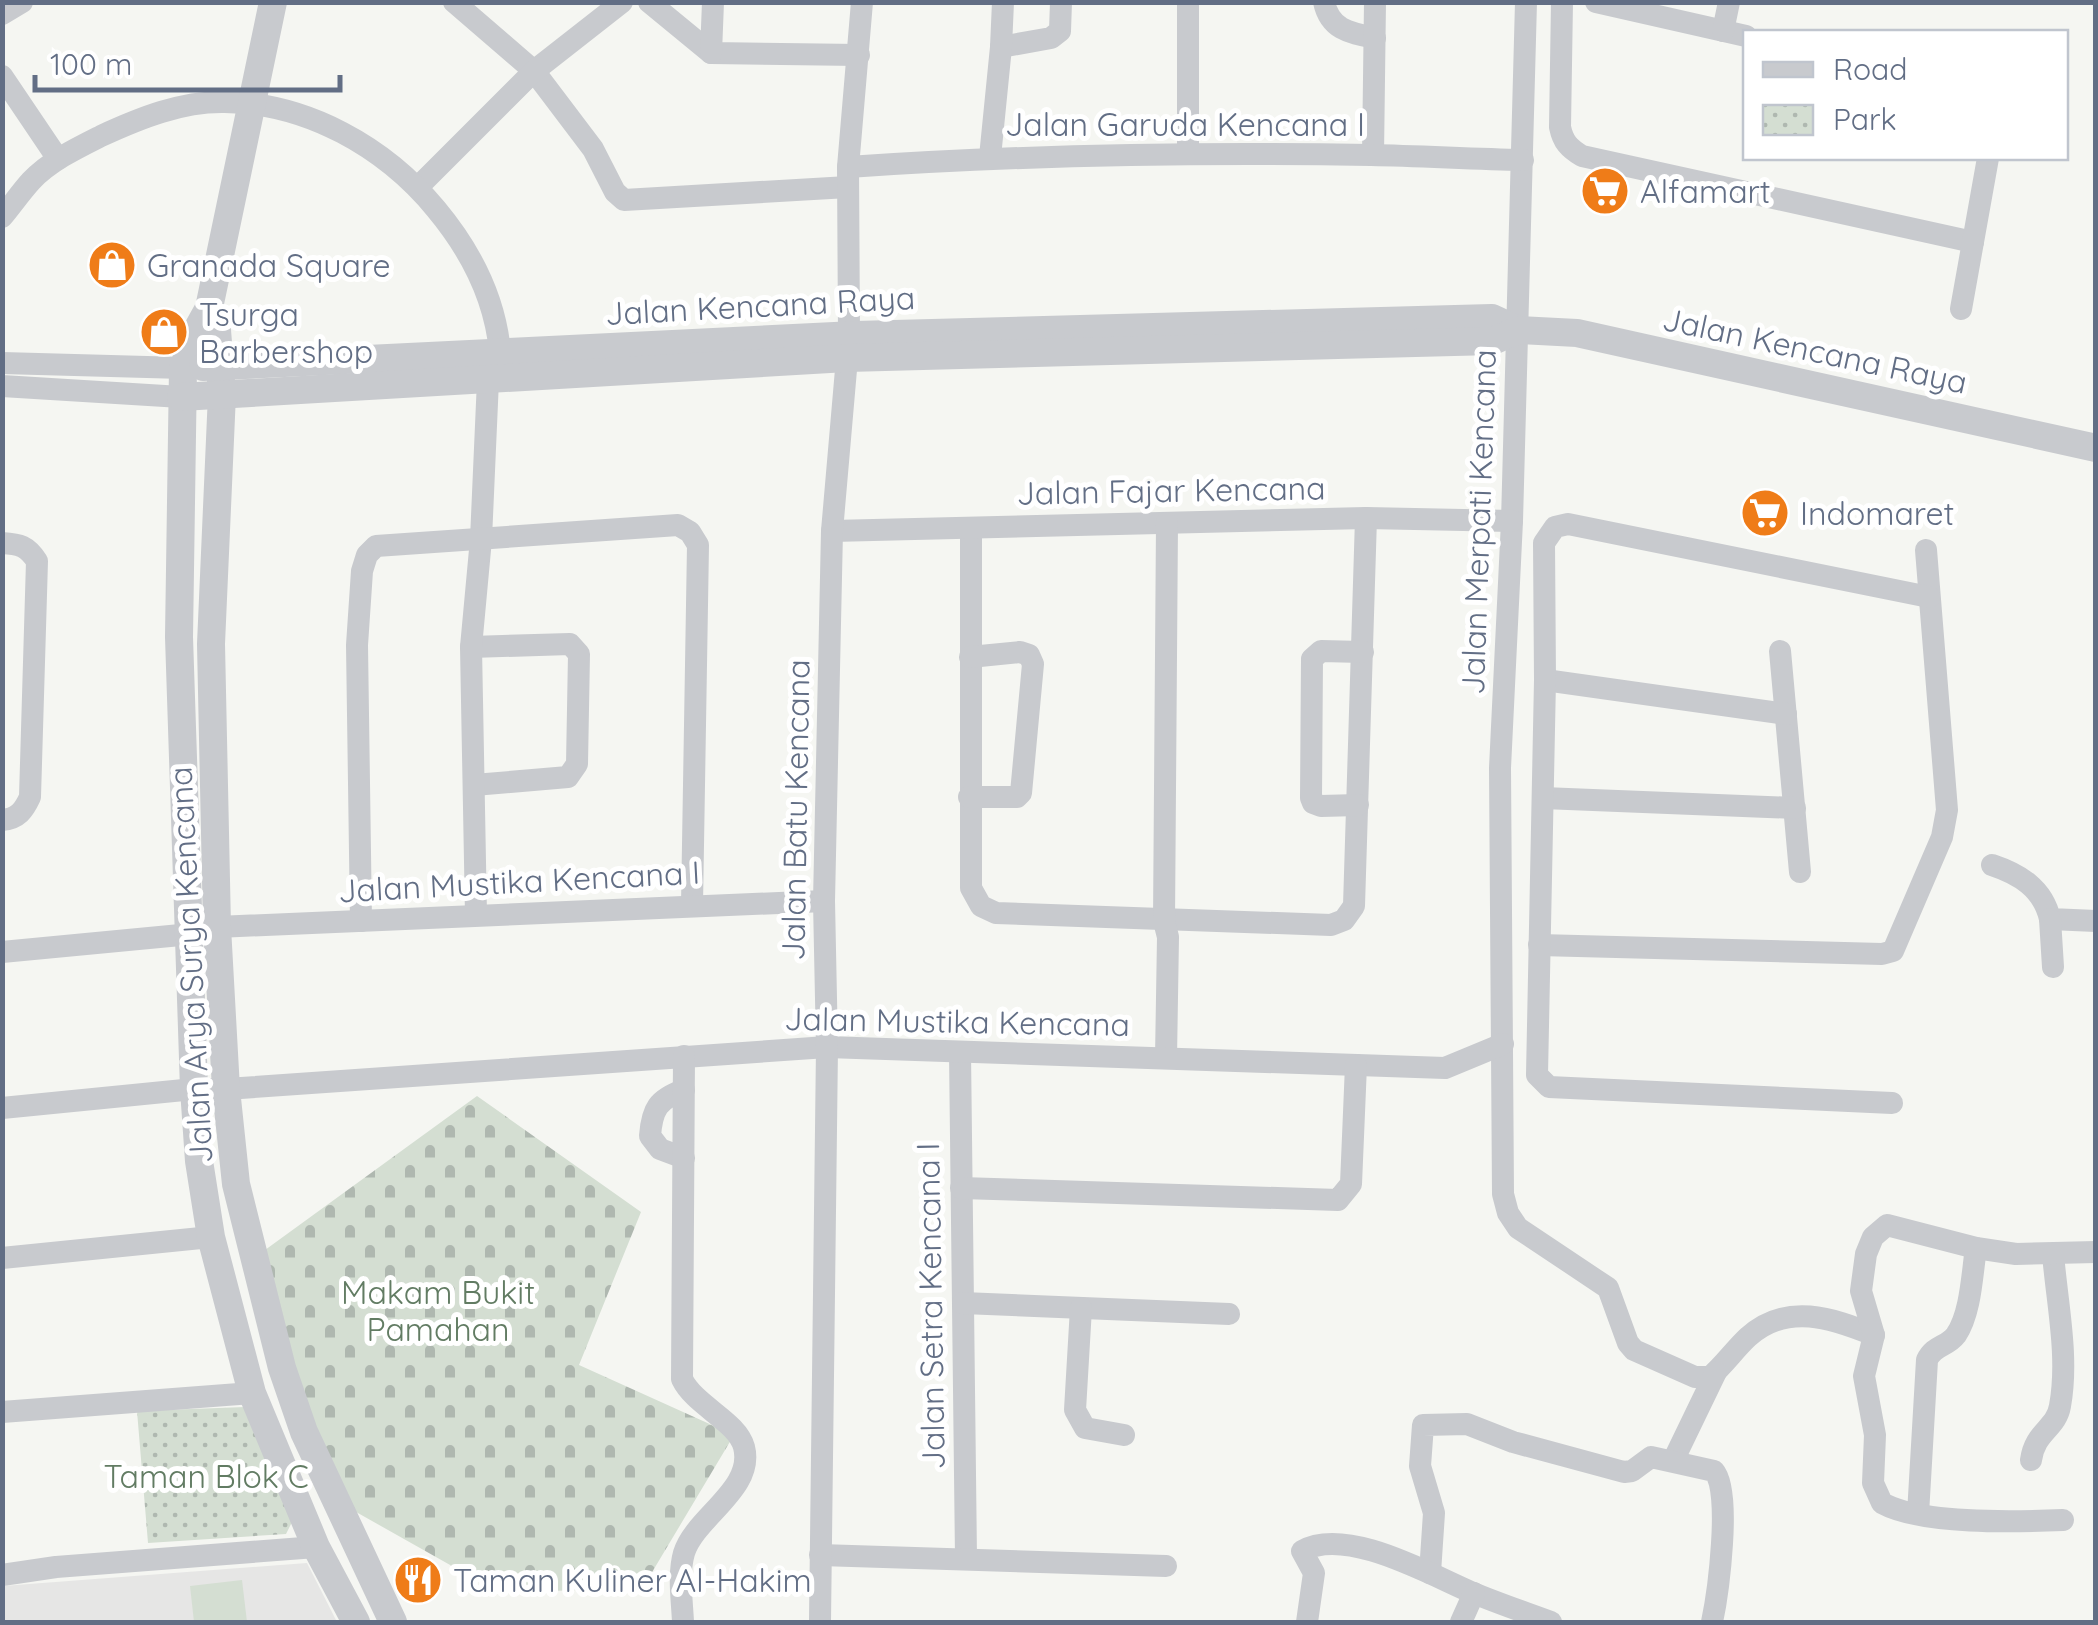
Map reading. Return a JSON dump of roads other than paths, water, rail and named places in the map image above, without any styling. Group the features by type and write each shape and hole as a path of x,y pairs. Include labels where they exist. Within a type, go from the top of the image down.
{"street":[{"path":"2,14 22,2"},
{"path":"210,308 273,2"},
{"path":"454,2 534,71"},
{"path":"418,187 534,71 622,2"},
{"path":"649,2 711,53 859,55"},
{"path":"711,53 713,2"},
{"name":"Jalan Batu Kencana","path":"820,1622 827,1046 824,900 832,531 848,346 848,177 862,2"},
{"path":"990,157 1002,46 1002,2"},
{"path":"1002,46 1051,38 1060,31 1061,2"},
{"path":"1188,2 1188,154"},
{"path":"1324,2 1332,22 1343,31 1374,38"},
{"path":"1373,155 1375,2"},
{"name":"Jalan Merpati Kencana","path":"1526,2 1512,521 1500,768 1503,1194 1508,1213 1518,1228 1608,1288 1628,1343 1642,1356 1695,1377 1704,1378 1716,1372"},
{"path":"1562,2 1560,128 1571,150 1582,156 1973,242"},
{"path":"1596,2 1734,34 1729,2"},
{"name":"Jalan Garuda Kencana I","path":"534,71 593,149 615,192 624,200 848,177 990,157 1373,155 1522,160"},
{"path":"2,76 58,159"},
{"path":"2,217 32,180 58,159 138,118 184,106 252,104 336,128 371,149 418,187 450,225 479,272 492,303 500,352"},
{"path":"1961,309 1988,160"},
{"name":"Jalan Arya Surya Kencana","path":"210,308 198,326 183,368 180,637 204,930 236,1184 282,1368 319,1466 393,1622"},
{"name":"Jalan Arya Surya Kencana","path":"210,308 217,330 222,381 204,930 194,1088 199,1161 211,1237 252,1394 316,1547 356,1622"},
{"name":"Jalan Kencana Raya","path":"2,386 182,397 222,381 500,352 1494,341 1518,330 1576,333 2096,448"},
{"name":"Jalan Kencana Raya","path":"2,363 183,368 222,381 488,380 848,346"},
{"path":"476,915 471,647 481,539 488,380"},
{"path":"970,528 971,888 981,906 996,913 1170,927 1338,924 1354,906 1366,518"},
{"name":"Jalan Fajar Kencana","path":"832,531 1366,518 1512,521"},
{"path":"1166,1058 1174,523"},
{"path":"1892,1103 1549,1087 1538,1074 1544,544 1555,527 1568,524 1930,597"},
{"path":"361,921 357,646 362,571 367,555 376,546 678,525 690,532 698,545 692,906"},
{"path":"2,543 20,544 37,561 30,796 24,810 12,820 2,820"},
{"path":"1539,945 1882,954 1893,950 1942,837 1947,810 1926,550"},
{"path":"471,647 570,644 579,654 574,773 568,777 474,785"},
{"path":"1358,805 1321,806 1311,798 1312,660 1321,651 1363,652"},
{"path":"1780,651 1800,872"},
{"path":"969,797 1017,797 1021,793 1032,664 1029,656 1020,652 970,657"},
{"path":"1545,680 1786,714"},
{"path":"1500,768 1514,760 1516,740 1516,724 1503,707"},
{"path":"1516,740 1543,740"},
{"path":"1543,798 1795,808"},
{"path":"1992,865 2018,874 2048,906 2053,967"},
{"name":"Jalan Mustika Kencana I","path":"2,952 204,930 824,900"},
{"path":"2050,919 2096,921"},
{"name":"Jalan Mustika Kencana","path":"2,1108 194,1088 226,1089 827,1046 1445,1068 1503,1044"},
{"name":"Jalan Setra Kencana I","path":"960,1052 966,1558"},
{"path":"683,1622 684,1554 689,1540 737,1482 745,1458 738,1435 689,1392 682,1379 684,1056"},
{"path":"962,1188 1338,1200 1351,1184 1356,1065"},
{"path":"684,1090 662,1098 651,1114 650,1136 660,1149 684,1158"},
{"path":"2063,1520 2010,1522 1918,1514 1888,1506 1876,1496 1875,1435 1864,1376 1874,1335 1861,1291 1866,1254 1880,1228 1898,1227 1976,1248 2053,1254 2096,1252"},
{"path":"2,1258 211,1237"},
{"path":"1918,1514 1927,1360 1933,1349 1954,1338 1962,1323 1976,1248"},
{"path":"2031,1460 2034,1443 2056,1419 2062,1388 2053,1254"},
{"path":"963,1303 1229,1314"},
{"path":"1080,1308 1075,1410 1084,1428 1124,1436"},
{"path":"1673,1461 1716,1372 1752,1333 1784,1318 1830,1317 1874,1335"},
{"path":"2,1412 252,1394"},
{"path":"1430,1573 1434,1514 1420,1466 1423,1424 1467,1424 1512,1442 1624,1472 1632,1471 1651,1457 1719,1476 1722,1563 1712,1622"},
{"path":"2,1575 56,1567 316,1547"},
{"path":"1307,1622 1314,1573 1302,1551 1309,1547 1353,1547 1389,1554 1474,1593 1551,1622"},
{"path":"820,1555 1166,1566"},
{"path":"1461,1622 1474,1593"}],"place":[{"name":"Alfamart","path":"1605,191"},
{"name":"Granada Square","path":"112,265"},
{"name":"Tsurga Barbershop","path":"164,332"},
{"name":"Indomaret","path":"1765,513"},
{"name":"Taman Kuliner Al-Hakim","path":"418,1580"}],"park label":[{"name":"Makam Bukit Pamahan","path":"438,1310"},
{"name":"Taman Blok C","path":"206,1476"}]}
